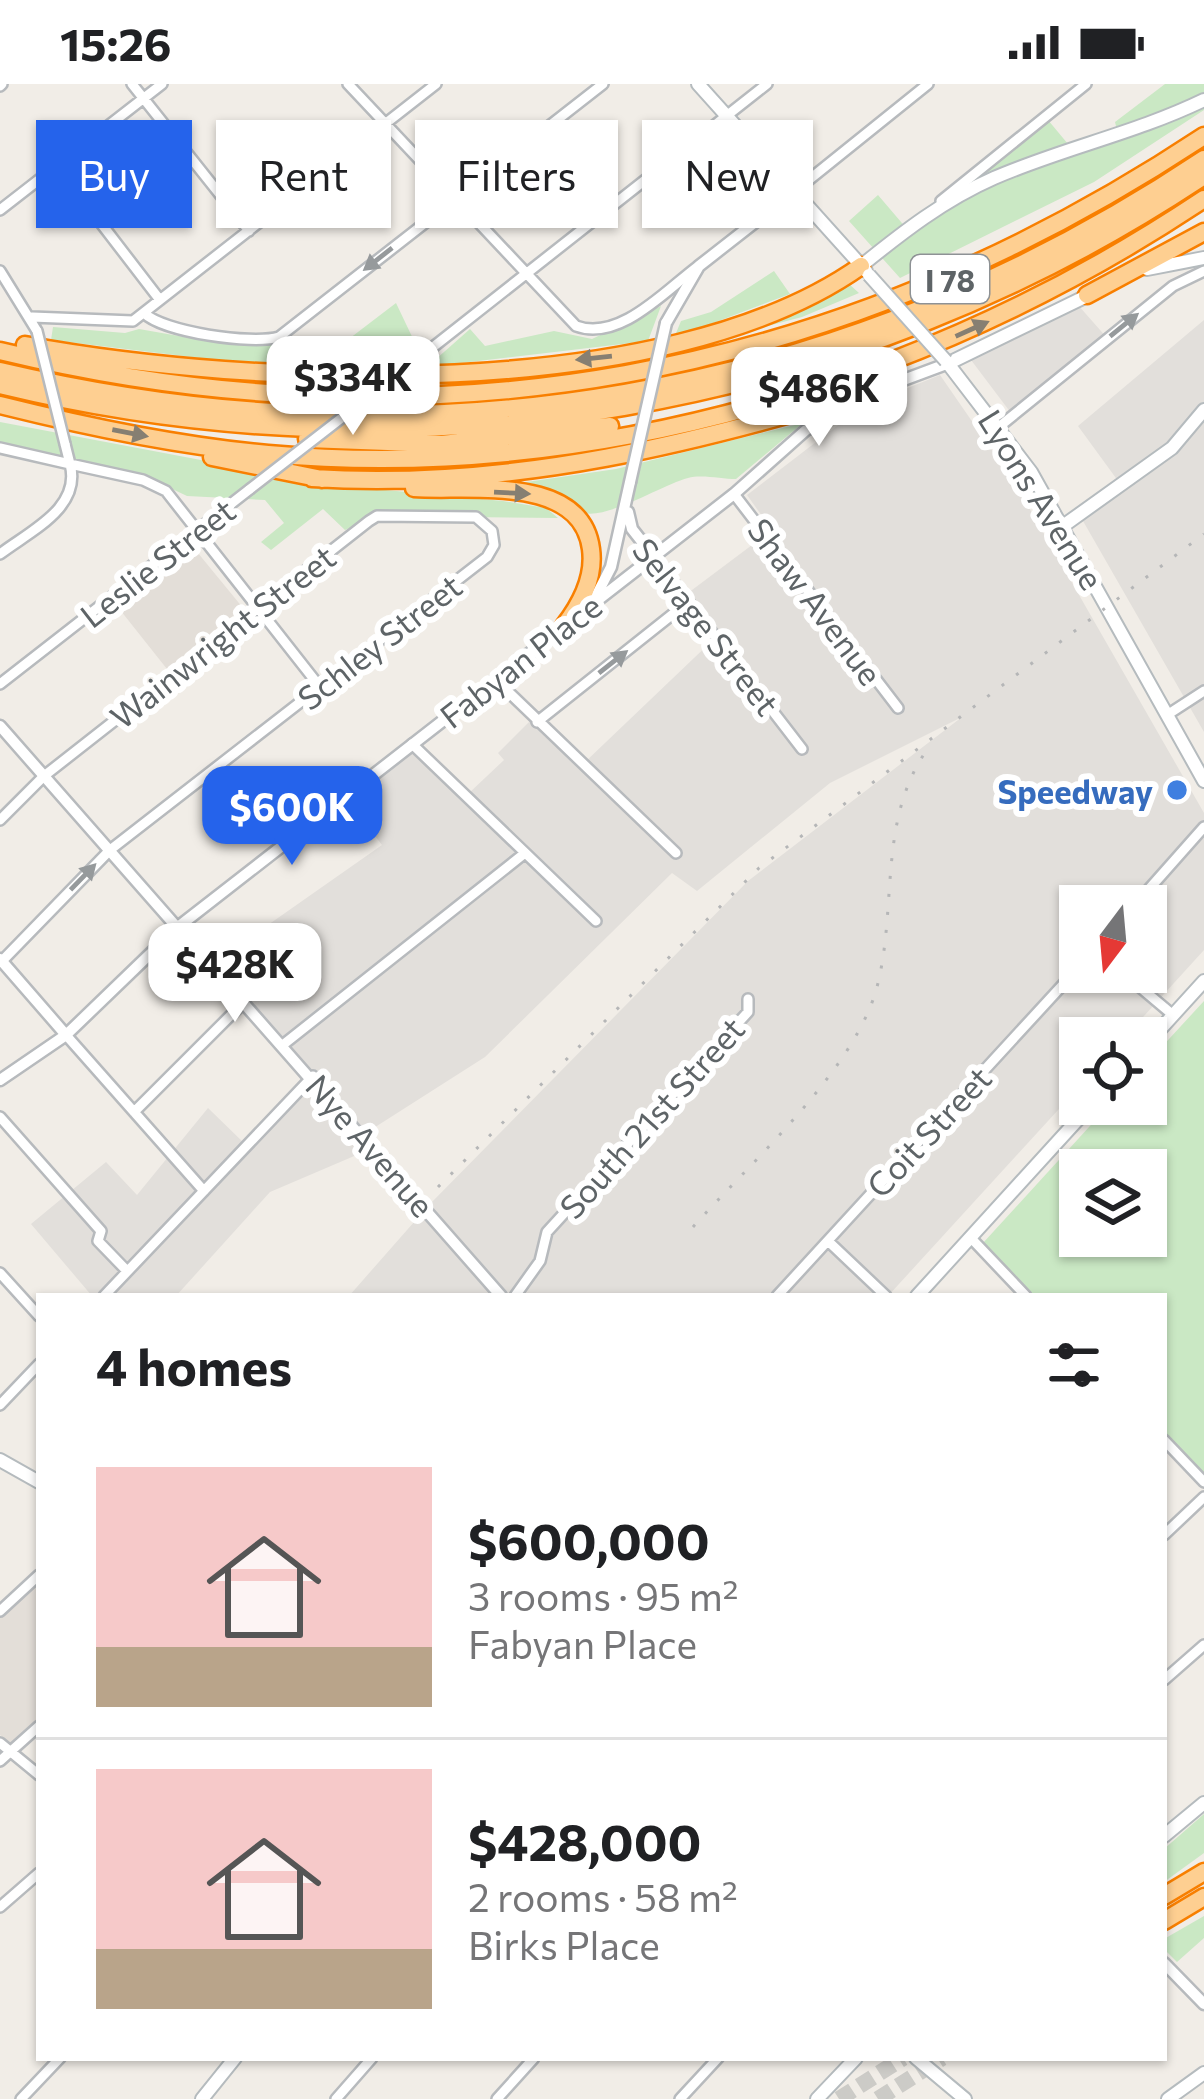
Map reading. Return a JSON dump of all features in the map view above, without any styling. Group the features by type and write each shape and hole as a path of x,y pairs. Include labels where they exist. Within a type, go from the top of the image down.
{"highway":[{"name":"I 78","path":"0,351 195,386 355,396 513,389 641,372 795,336 916,293 1060,225 1204,136"},
{"name":"I 78","path":"0,370 152,399 311,413 471,412 652,389 786,358 921,312 1052,251 1204,159"},
{"name":"I 78","path":"0,385 104,406 232,423 376,429 536,421 676,400 804,368 955,314 1071,258 1204,176"},
{"name":"I 78","path":"0,405 178,442 335,458 494,453 683,424 837,381 1014,309 1204,199"},
{"path":"1087,295 1204,232"},
{"path":"0,340 243,373 481,369 601,358 680,343 865,270"},
{"path":"104,406 265,435 442,444 619,425 837,381"},
{"path":"312,478 446,477 610,459 722,436 893,384"},
{"path":"178,442 216,458 312,478 530,494 558,502 579,521 591,552 586,589 564,626"},
{"path":"1167,1895 1204,1873"},
{"path":"1167,1919 1204,1897"}],"main road":[{"name":"Lyons Avenue","path":"698,84 731,120"},
{"path":"865,270 911,225 964,193 1204,100"},
{"name":"Lyons Avenue","path":"813,211 1000,425 1063,526 1204,781"},
{"path":"948,362 1144,270 1204,258"},
{"path":"1063,526 1172,448 1204,410"},
{"path":"1167,1022 1204,981"},
{"path":"920,1293 1073,1125"},
{"path":"0,1460 36,1480"},
{"path":"1167,1834 1204,1803"},
{"path":"202,2099 234,2061"},
{"path":"817,2099 853,2061"},
{"path":"920,2061 965,2099"},
{"path":"1168,2099 1204,2073"}],"street":[{"path":"132,84 248,231"},
{"path":"116,120 162,84"},
{"path":"348,84 382,120"},
{"path":"391,120 436,84"},
{"path":"556,120 602,84"},
{"name":"Leslie Street","path":"0,684 767,84"},
{"path":"813,177 928,84"},
{"path":"911,225 1086,84"},
{"path":"391,129 415,156"},
{"path":"1005,149 1018,164 1031,165"},
{"path":"0,210 36,182"},
{"path":"105,228 160,300"},
{"path":"32,317 123,324 144,313 252,228"},
{"path":"144,313 165,326 274,338 417,228"},
{"path":"482,228 571,322 590,330 628,318 747,228"},
{"path":"587,608 607,578 666,323 706,260"},
{"path":"0,271 37,331 74,484 70,498 0,554"},
{"path":"1000,425 1173,286 1204,271"},
{"path":"0,295 11,286"},
{"name":"Fabyan Place","path":"0,1080 66,1035 178,927 734,494 806,430 893,384 948,362"},
{"path":"0,448 155,484 198,530 320,686"},
{"name":"Shaw Avenue","path":"734,494 898,708"},
{"name":"Selvage Street","path":"627,497 632,529 802,749"},
{"name":"Wainwright Street","path":"0,820 44,776 377,516 470,517"},
{"name":"Schley Street","path":"1,960 110,850 487,557 494,545 492,531 482,520 470,517"},
{"path":"537,722 688,602"},
{"path":"496,680 676,853"},
{"path":"1167,715 1204,691"},
{"name":"Nye Avenue","path":"0,727 313,1076 498,1293"},
{"path":"412,743 596,922"},
{"path":"1153,885 1204,827"},
{"path":"284,1044 525,853"},
{"path":"1,960 203,1191"},
{"name":"Coit Street","path":"780,1293 1059,989"},
{"path":"1146,993 1173,1016"},
{"name":"South 21st Street","path":"517,1293 540,1261 547,1232 748,1012 748,999"},
{"path":"134,1112 245,1001"},
{"path":"107,1293 313,1076"},
{"path":"0,1117 100,1232 98,1241 127,1271"},
{"path":"970,1237 1023,1293"},
{"path":"827,1240 883,1293"},
{"path":"0,1273 36,1313"},
{"path":"0,1405 36,1367"},
{"path":"1167,1443 1204,1482"},
{"path":"1167,1532 1204,1497"},
{"path":"2,1605 36,1577"},
{"path":"1167,1677 1204,1645"},
{"path":"0,1761 36,1729"},
{"path":"0,1743 36,1773"},
{"path":"0,1906 36,1876"},
{"path":"1167,1966 1204,2004"},
{"path":"21,2099 57,2061"},
{"path":"335,2099 369,2061"},
{"path":"497,2099 531,2061"},
{"path":"680,2099 715,2061"}],"shaded area":[{"path":"1078,305 1108,339 1011,413 965,352"},
{"path":"1204,320 1204,732 1079,514 1121,485 1078,426"},
{"path":"940,375 1016,485 1204,813 1204,950 1167,991 1167,885 1059,885 1059,993 1165,993 1143,1017 1059,1017 1059,1109 891,1293 352,1293 429,1205 748,881 962,717 830,783 697,891 672,873 485,1057 369,1131 380,1145 270,1192 179,1293 89,1293 31,1224 106,1162 137,1195 208,1108 245,1144 312,1075 211,965 382,845 344,796 416,744 468,794 504,760 498,753 532,719 583,764 716,637 684,596 772,530 747,495 863,406"},
{"path":"193,547 243,608 167,669 117,606"},
{"path":"36,1584 36,1723 12,1745 0,1735 0,1615"}],"green space":[{"path":"1165,84 1204,84 1204,110 1094,182 900,278 849,221 878,195 907,229 1043,114 1073,150 1118,134 1115,122"},
{"path":"774,271 790,294 674,338 681,321 711,312"},
{"path":"848,283 859,293 802,317 710,341"},
{"path":"396,303 416,345 387,369 282,368 51,340 53,327 125,333 139,329 196,339 337,348"},
{"path":"661,306 648,341 427,367 470,329 485,346 554,331 592,339"},
{"path":"0,422 238,467 279,480 503,501 546,508 558,518 378,516 345,530 323,509 271,550 261,542 284,523 265,500 187,496 143,475 0,446"},
{"path":"803,423 736,479 688,478 594,514 575,511 513,484 616,469"},
{"path":"1204,1001 1204,1474 1167,1435 1167,1293 1030,1293 983,1243 1059,1160 1059,1257 1167,1257 1167,1149 1069,1149 1091,1125 1167,1125 1167,1041"},
{"path":"1204,1814 1204,1853 1167,1880 1167,1846"},
{"path":"1204,1916 1204,1938 1177,1962 1167,1952 1167,1937"}],"tunnel":[{"path":"839,2099 898,2061"},
{"path":"878,2099 937,2061"}],"railway":[{"path":"438,1187 759,868 1204,534"},
{"path":"693,1227 824,1083 865,1019 883,956 902,803 929,747"}],"place":[{"name":"Speedway","path":"1177,790"}]}
